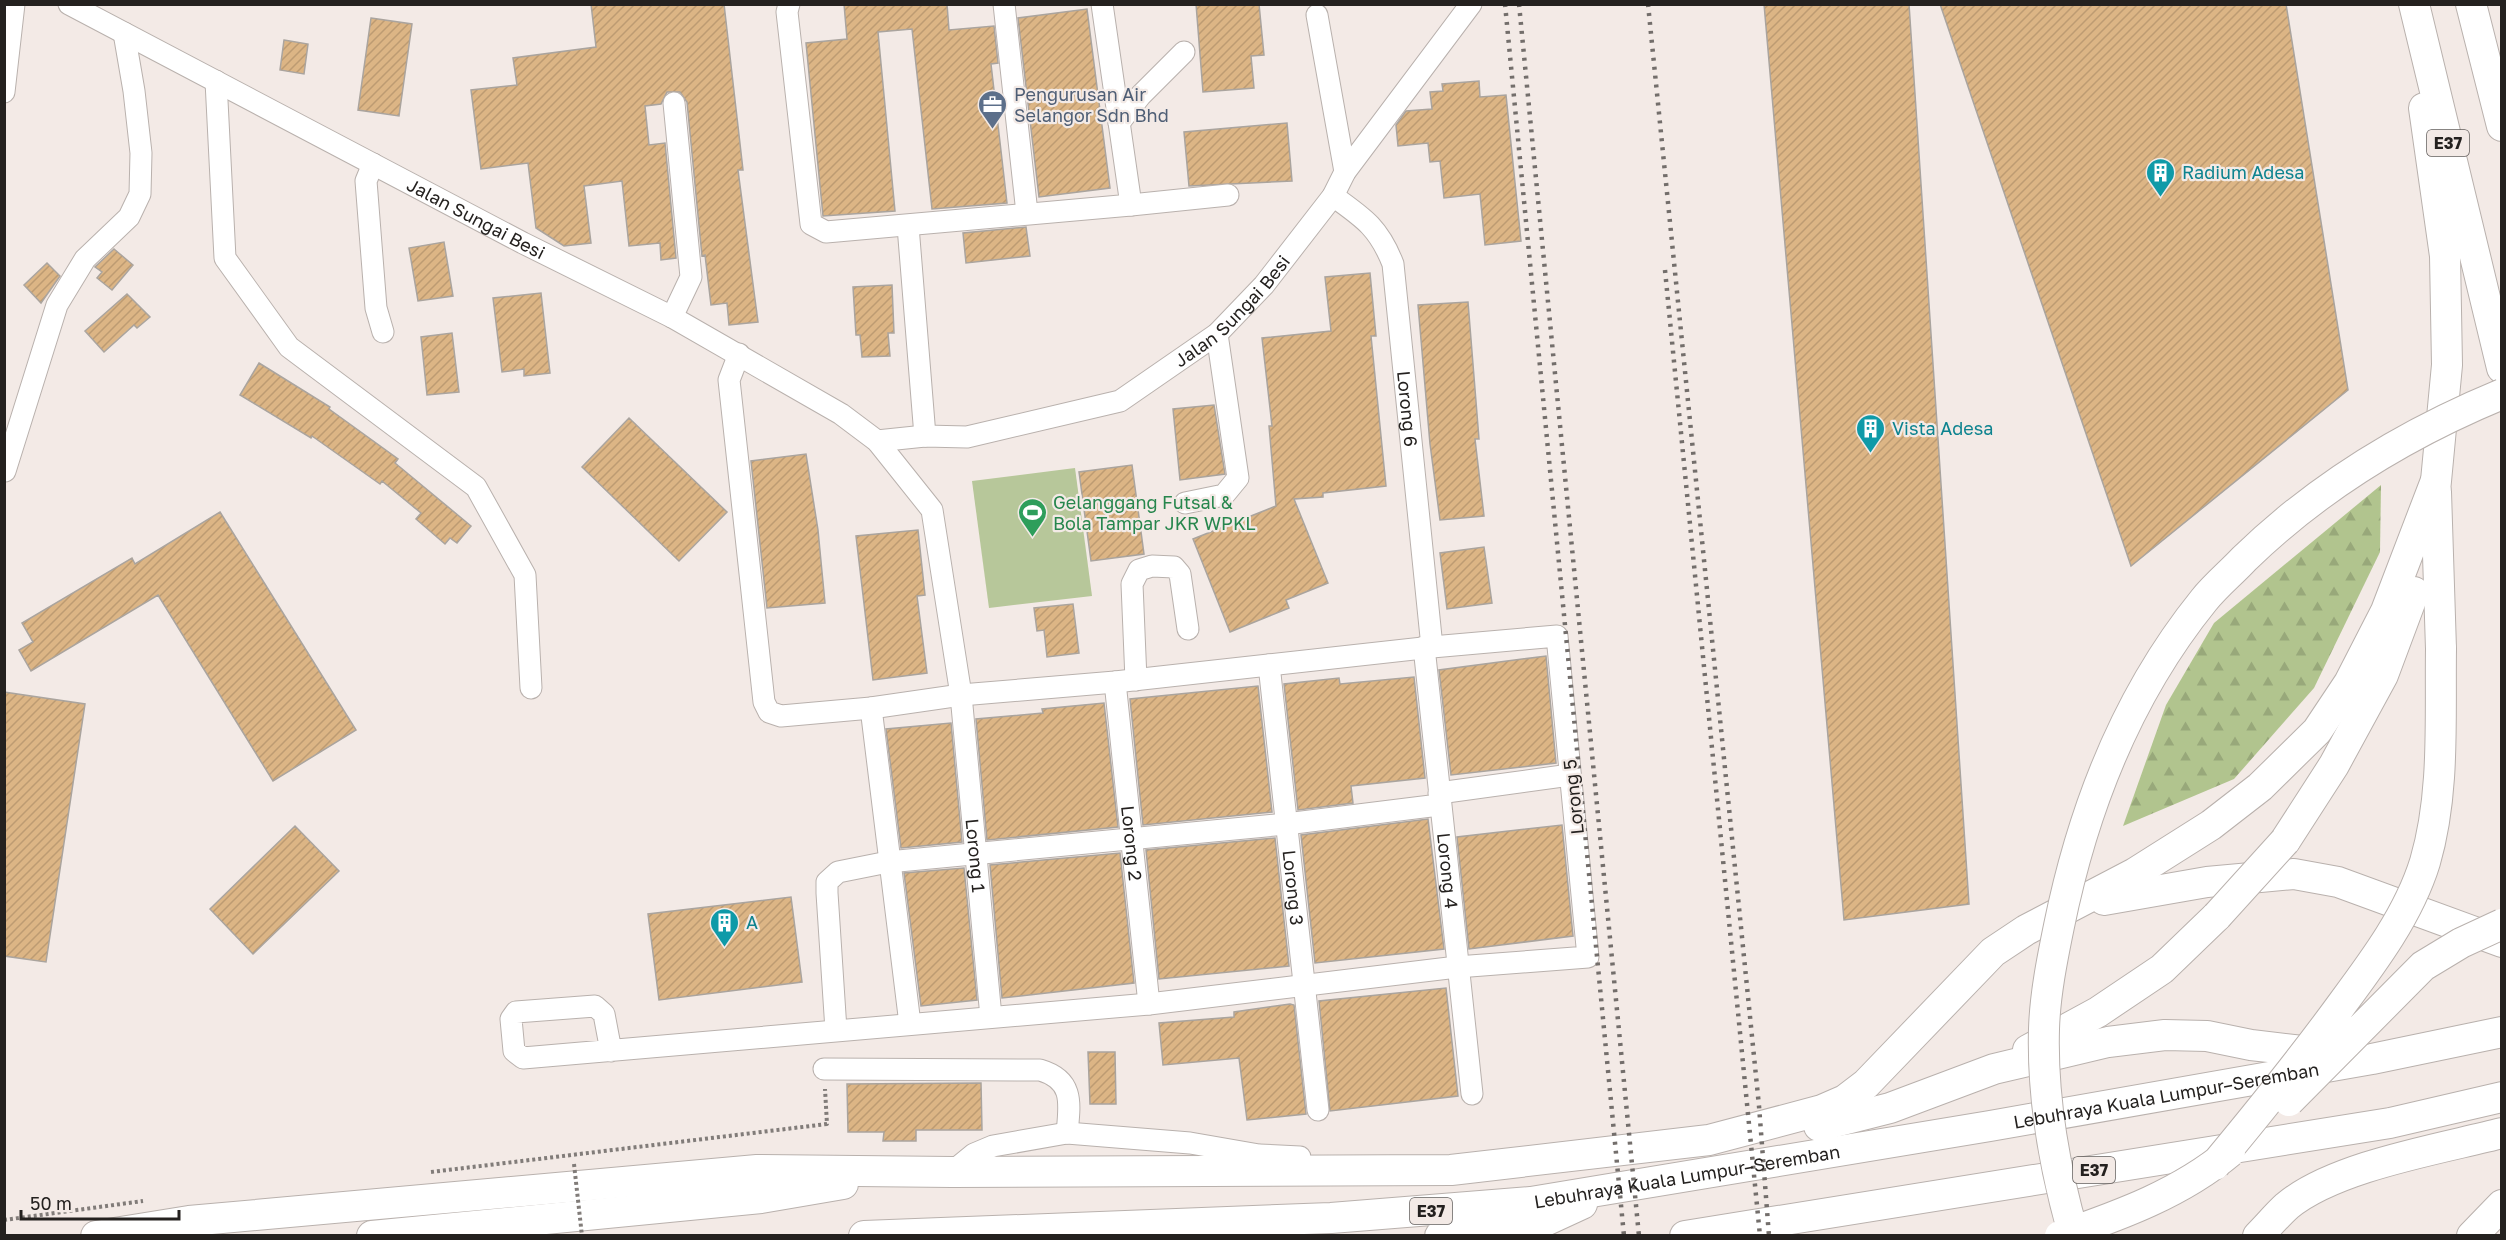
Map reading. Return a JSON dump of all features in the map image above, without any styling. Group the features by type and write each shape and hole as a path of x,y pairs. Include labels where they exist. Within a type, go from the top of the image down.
{"highway":[{"path":"2396,4 2424,108 2474,249"},
{"name":"E37","path":"2414,4 2502,368"},
{"path":"2471,4 2495,82 2502,126"},
{"path":"1994,1069 2098,1012 2162,969 2217,916 2284,841 2334,765 2383,675 2429,549 2447,365 2445,256 2424,108"},
{"path":"2074,1236 2062,1195 2045,1087 2044,1028 2050,969 2072,863 2106,764 2140,694 2168,647 2205,598 2265,539 2311,500 2365,461 2446,417 2502,394"},
{"path":"2215,1165 2295,1068 2367,970 2396,925 2425,862 2438,787 2441,649 2436,483"},
{"path":"96,1236 189,1221 757,1170 1417,1171 1709,1140 1822,1110 1845,1100 1866,1084 1993,952 2063,909 2135,873 2211,825 2260,787 2317,731 2349,683 2386,611 2436,483"},
{"path":"2063,909 2152,890 2294,874 2338,882 2502,942"},
{"path":"2061,1236 2172,1192 2215,1165 2283,1107 2423,966 2462,943 2502,924"},
{"name":"Lebuhraya Kuala Lumpur–Seremban","path":"864,1236 1331,1218 1531,1202 2372,1059 2502,1032"},
{"path":"1531,1202 1572,1176 1833,1123 1890,1108 1994,1069 2108,1042 2165,1035 2207,1036 2251,1045 2372,1059"},
{"name":"E37","path":"1685,1236 2390,1123 2502,1097"},
{"path":"2390,1123 2445,1129 2502,1116"},
{"path":"2258,1236 2288,1205 2313,1189 2350,1172 2502,1132"},
{"path":"372,1236 761,1198 911,1172"},
{"path":"1440,1236 1544,1222 1612,1189"},
{"path":"2472,1236 2502,1205"}],"street":[{"path":"4,92 14,4"},
{"name":"Jalan Sungai Besi","path":"69,4 373,164 672,317 841,414 877,441 932,510 961,695"},
{"path":"789,4 811,224 826,232 1228,195"},
{"path":"1004,4 1027,213"},
{"path":"1101,4 1131,204"},
{"name":"Jalan Sungai Besi","path":"877,441 925,436 967,437 1120,401 1217,334 1264,285 1333,196 1345,172 1471,4"},
{"path":"1317,15 1345,172"},
{"path":"5,471 57,305 85,259 129,217 140,194 141,153 135,91 124,33"},
{"path":"1119,123 1141,95 1184,52"},
{"path":"216,81 225,258 290,347 476,487 525,575 531,688"},
{"path":"672,317 691,277 675,103"},
{"path":"373,164 366,181 376,309 383,332"},
{"name":"Lorong 6","path":"1333,196 1370,222 1385,242 1393,264 1428,647"},
{"path":"908,226 925,436"},
{"path":"1185,503 1224,495 1238,478 1217,334"},
{"path":"740,354 729,380 764,702 769,712 781,716 871,708 961,695 1136,680 1428,647"},
{"path":"1136,680 1132,584 1139,570 1152,566 1174,567 1180,574 1188,629"},
{"name":"Lorong 5","path":"1428,647 1557,636 1588,957 1457,967"},
{"name":"Lorong 4","path":"1428,647 1439,799 1472,1094"},
{"name":"Lorong 3","path":"1269,665 1318,1110"},
{"name":"Lorong 2","path":"1115,682 1149,1004"},
{"name":"Lorong 1","path":"961,695 992,1017"},
{"path":"871,708 888,862 910,1024"},
{"path":"836,1030 827,882 838,872 888,862 1286,824 1570,775"},
{"path":"610,1052 604,1014 595,1006 516,1012 510,1019 514,1051 523,1058 610,1052 836,1030 1149,1004 1457,967"},
{"path":"824,1069 1040,1070 1052,1073 1068,1091 1071,1101 1067,1133"},
{"path":"952,1172 974,1154 993,1146 1067,1133 1190,1143 1259,1155 1358,1160 1417,1171"}],"path":[{"path":"421,1173 570,1153 827,1124 824,1069"},
{"path":"570,1153 574,1164 582,1236"},
{"path":"4,1220 144,1201"}],"green space":[{"name":"Gelanggang Futsal & Bola Tampar JKR WPKL","path":"1075,468 1092,596 989,608 972,481"},
{"path":"2381,485 2380,552 2314,688 2234,779 2123,826 2166,705 2214,623"}],"building":[{"path":"591,4 724,4 743,170 738,170 758,322 729,325 727,303 711,305 705,255 702,256 687,102 680,92 667,92 661,104 645,106 649,145 665,143 676,258 661,260 660,243 629,246 622,181 584,186 591,243 564,246 536,228 528,163 481,169 471,90 517,85 513,58 596,47"},
{"path":"844,4 947,4 949,30 994,26 998,63 991,64 1007,203 932,209 912,29 878,32 895,211 823,216 806,43 847,39"},
{"path":"1196,4 1259,4 1264,55 1251,56 1254,88 1203,92"},
{"name":"Vista Adesa","path":"1764,4 1909,4 1969,904 1844,920"},
{"name":"Radium Adesa","path":"1940,4 2286,4 2348,390 2131,566"},
{"path":"1087,9 1110,188 1039,197 1018,18"},
{"path":"371,18 412,24 399,116 358,110"},
{"path":"284,40 308,44 304,74 280,70"},
{"path":"1479,81 1480,97 1506,95 1521,241 1485,245 1480,194 1444,198 1440,161 1430,162 1428,143 1398,146 1396,125 1406,111 1432,109 1430,92 1443,91 1442,84"},
{"path":"1287,123 1292,181 1189,186 1184,132"},
{"path":"1026,227 1030,256 966,263 963,233"},
{"path":"444,242 453,296 418,301 409,248"},
{"path":"114,249 133,265 112,290 97,278 102,272 95,267"},
{"path":"47,263 60,276 41,303 24,285"},
{"path":"1370,273 1376,336 1371,336 1386,486 1323,493 1323,497 1294,499 1328,583 1286,600 1289,608 1230,632 1193,539 1276,506 1269,426 1272,426 1262,338 1331,331 1325,277"},
{"path":"892,285 894,333 888,333 890,356 862,357 860,335 856,335 853,287"},
{"path":"541,293 550,373 524,376 524,369 502,372 493,298"},
{"path":"127,294 150,317 137,328 134,325 104,352 85,331"},
{"path":"1468,302 1479,439 1475,439 1484,516 1440,520 1430,444 1418,305"},
{"path":"452,333 459,392 427,395 421,337"},
{"path":"259,363 330,407 329,409 398,459 395,463 471,526 457,543 450,538 445,544 416,519 421,513 382,481 380,484 312,436 311,438 240,395"},
{"path":"1214,405 1225,474 1180,480 1173,409"},
{"path":"629,418 727,512 679,561 582,467"},
{"path":"806,454 818,530 825,603 767,608 751,461"},
{"path":"1132,465 1144,554 1091,561 1079,472"},
{"path":"220,512 356,730 273,781 158,595 31,671 19,650 33,642 22,623 132,558 135,564"},
{"path":"918,530 925,595 917,596 927,673 873,680 856,536"},
{"path":"1484,547 1492,603 1447,609 1440,553"},
{"path":"1073,604 1079,653 1047,657 1044,630 1037,631 1034,608"},
{"path":"1546,656 1556,763 1451,775 1439,670"},
{"path":"1414,677 1425,778 1351,786 1353,803 1298,810 1284,684 1339,678 1340,684"},
{"path":"1258,686 1272,812 1143,825 1130,699"},
{"path":"4,692 85,704 46,962 4,956"},
{"path":"1104,703 1118,827 987,840 976,719 1043,713 1042,709"},
{"path":"951,723 962,842 901,848 886,729"},
{"path":"1428,819 1444,949 1315,963 1301,835"},
{"path":"1562,825 1573,936 1469,949 1457,837"},
{"path":"295,826 339,871 253,954 210,909"},
{"path":"1275,838 1289,966 1159,979 1146,850"},
{"path":"1120,853 1134,983 1002,998 990,865"},
{"path":"964,868 977,1000 921,1006 904,873"},
{"name":"A","path":"791,897 802,982 659,1000 648,914"},
{"path":"1446,988 1458,1096 1330,1111 1319,1001"},
{"path":"1294,1005 1306,1114 1247,1120 1239,1058 1163,1065 1159,1023 1234,1017 1234,1012"},
{"path":"1088,1052 1115,1052 1116,1104 1090,1104"},
{"path":"981,1083 982,1130 916,1130 916,1141 883,1141 884,1132 848,1132 847,1084"}],"railway":[{"path":"1505,4 1624,1236"},
{"path":"1519,4 1639,1236"},
{"path":"1648,4 1759,1106 1769,1236"},
{"path":"1665,270 1760,1236"}],"place":[{"name":"Pengurusan Air Selangor Sdn Bhd","path":"993,130"},
{"name":"Radium Adesa","path":"2161,198"},
{"name":"Vista Adesa","path":"1871,454"},
{"name":"Gelanggang Futsal & Bola Tampar JKR WPKL","path":"1032,538"},
{"name":"A","path":"725,948"}]}
